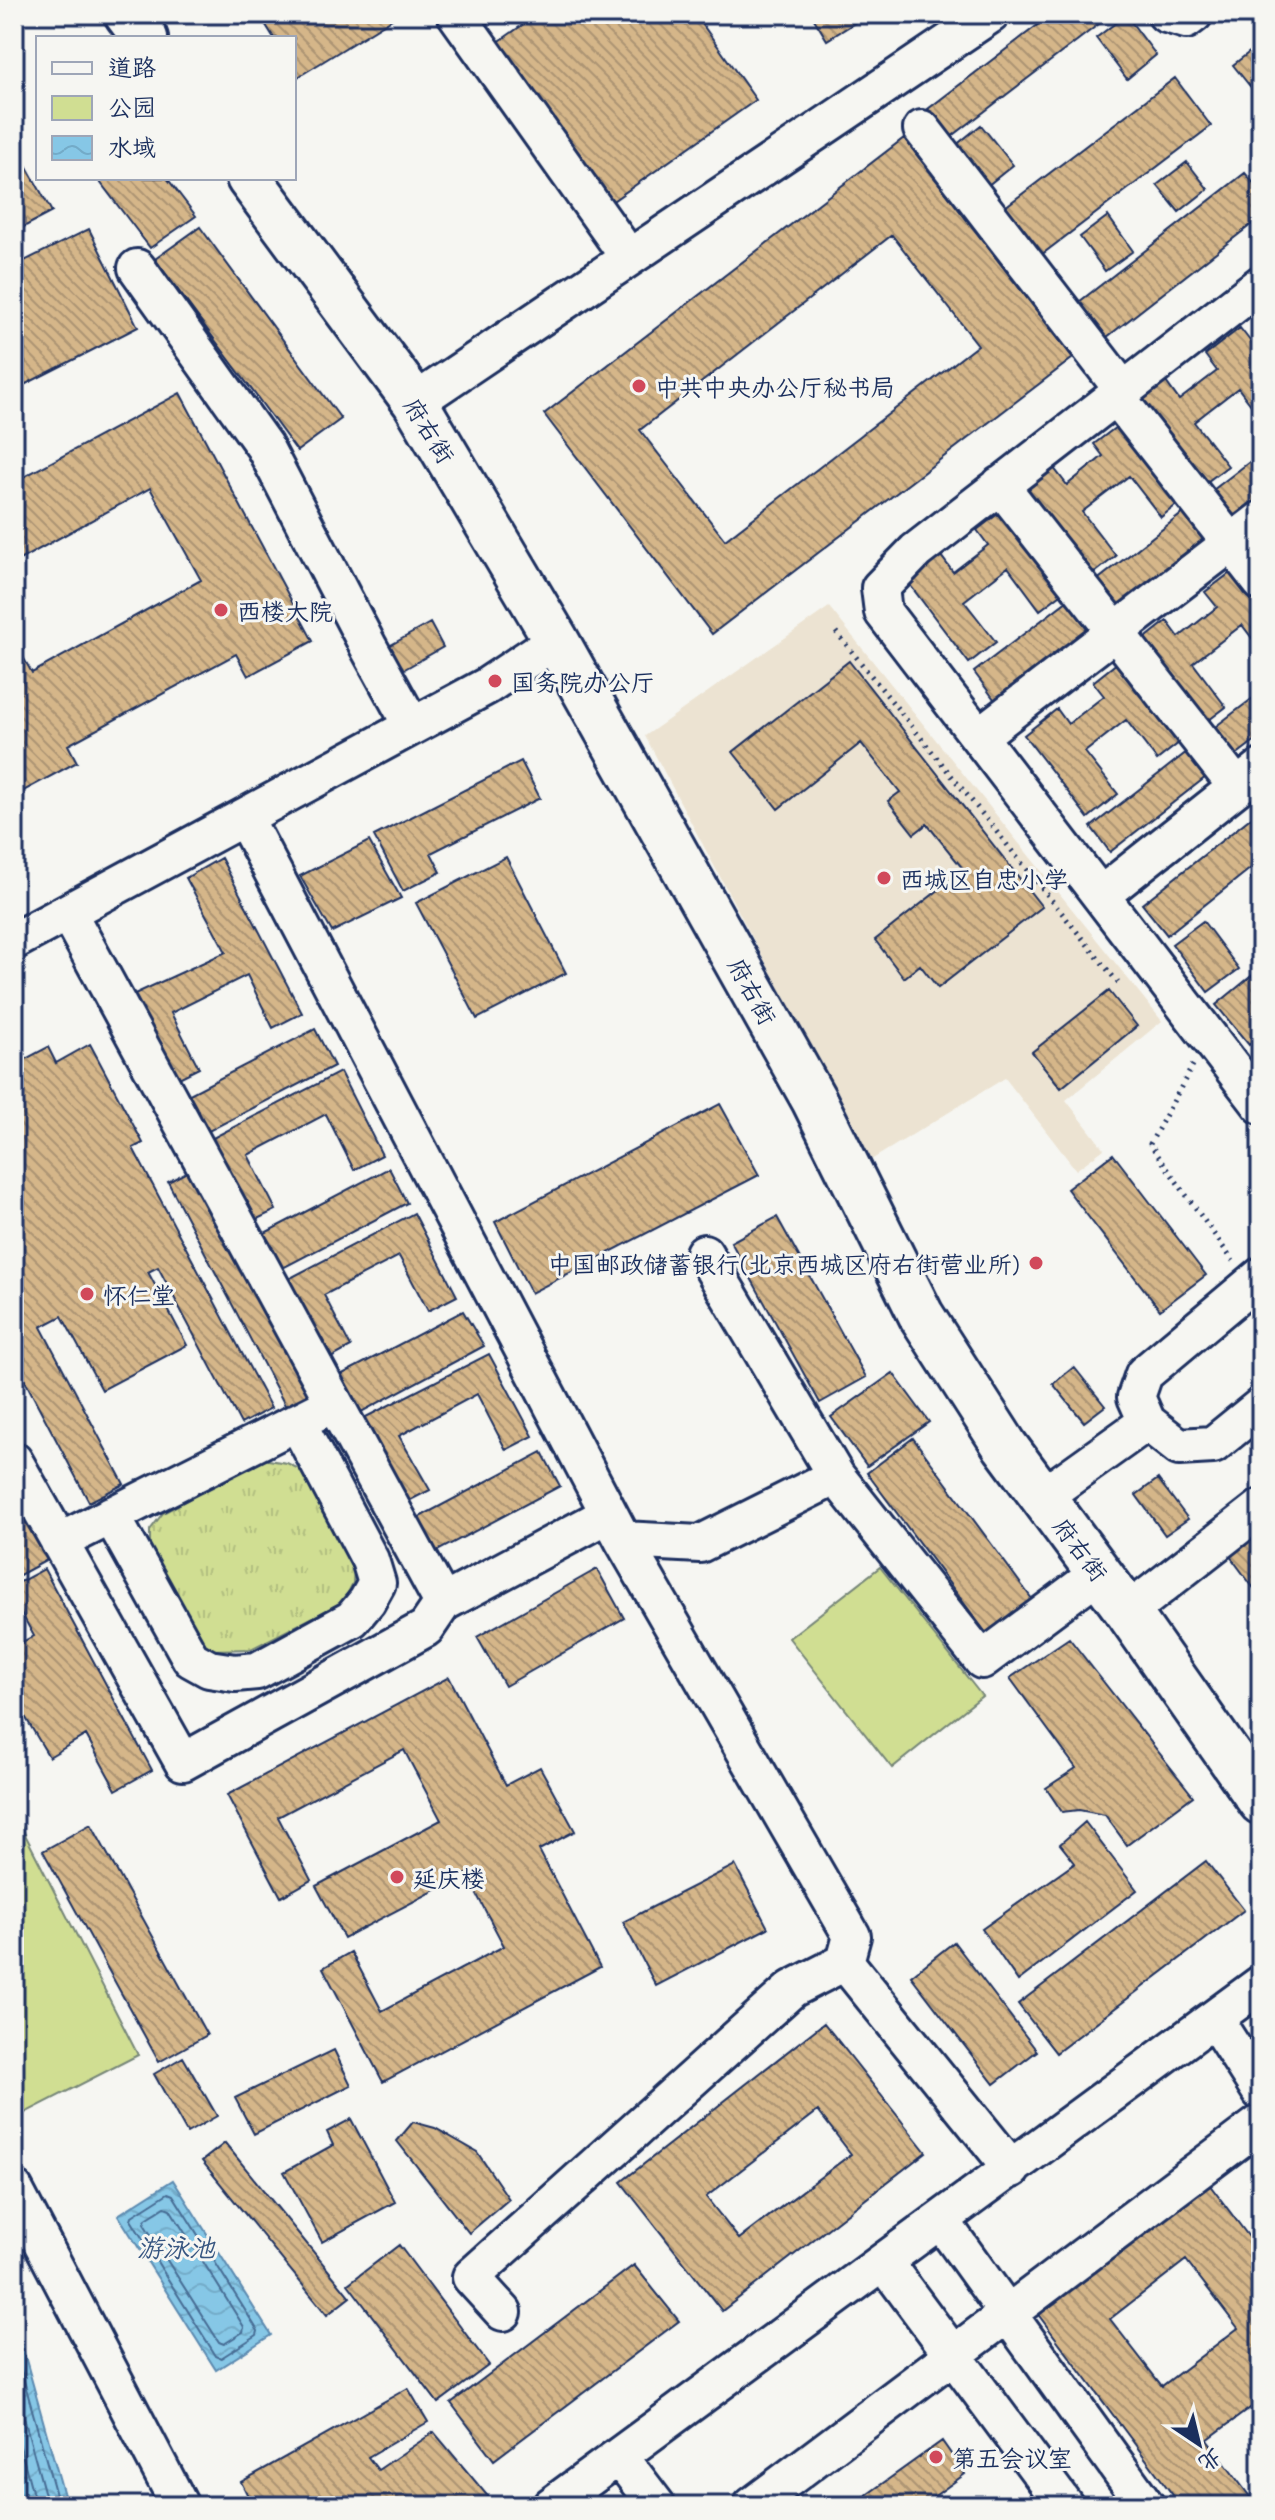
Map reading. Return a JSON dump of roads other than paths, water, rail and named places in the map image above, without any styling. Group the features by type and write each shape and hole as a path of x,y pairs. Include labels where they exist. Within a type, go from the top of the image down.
{"main road":[{"path":"127,14 144,36"},
{"name":"府右街","path":"250,180 415,402 556,640 814,1100 921,1315 1005,1446 1128,1612 1261,1802"}],"street":[{"path":"456,14 618,242"},
{"path":"415,402 991,14"},
{"path":"1166,14 1186,20 1194,14"},
{"path":"922,129 1261,582"},
{"path":"137,268 264,446 412,726"},
{"path":"1255,301 1120,393 916,551 880,588 883,612 1261,1105"},
{"path":"1000,485 1115,632 1255,774 1101,895"},
{"path":"979,736 1261,520"},
{"path":"14,941 487,686 556,640"},
{"path":"244,817 616,1527 852,1936 845,1962 792,1989 471,2277 503,2312"},
{"path":"68,913 443,1603"},
{"path":"704,1253 836,1476 982,1660 1099,1573"},
{"path":"1256,1280 1144,1374 1136,1397 1147,1422 1179,1447 1213,1445 1261,1406"},
{"path":"59,1542 335,1403"},
{"path":"111,1515 191,1659 209,1669 235,1673 257,1671 352,1619 377,1583 370,1560 297,1422"},
{"path":"1042,1497 1147,1422"},
{"path":"14,1461 183,1762 426,1628 443,1603 616,1527 700,1544 836,1476"},
{"path":"1128,1612 1261,1508"},
{"path":"845,1962 1012,2169"},
{"path":"571,2500 619,2456 1261,1984"},
{"path":"1215,2020 1261,2092"},
{"path":"752,2506 1261,2123"},
{"path":"14,2189 180,2506"},
{"path":"941,2221 1146,2506"},
{"path":"884,2262 1065,2506"},
{"path":"619,2456 657,2506"}],"water":[{"name":"游泳池","path":"173,2180 271,2335 216,2370 118,2215"},
{"path":"14,2317 67,2506 14,2506"}],"place":[{"name":"中共中央办公厅秘书局","path":"639,386"},
{"name":"西楼大院","path":"221,610"},
{"name":"国务院办公厅","path":"495,681"},
{"name":"西城区自忠小学","path":"884,878"},
{"name":"中国邮政储蓄银行(北京西城区府右街营业所)","path":"1036,1263"},
{"name":"怀仁堂","path":"87,1294"},
{"name":"延庆楼","path":"397,1877"},
{"name":"第五会议室","path":"936,2457"}]}
